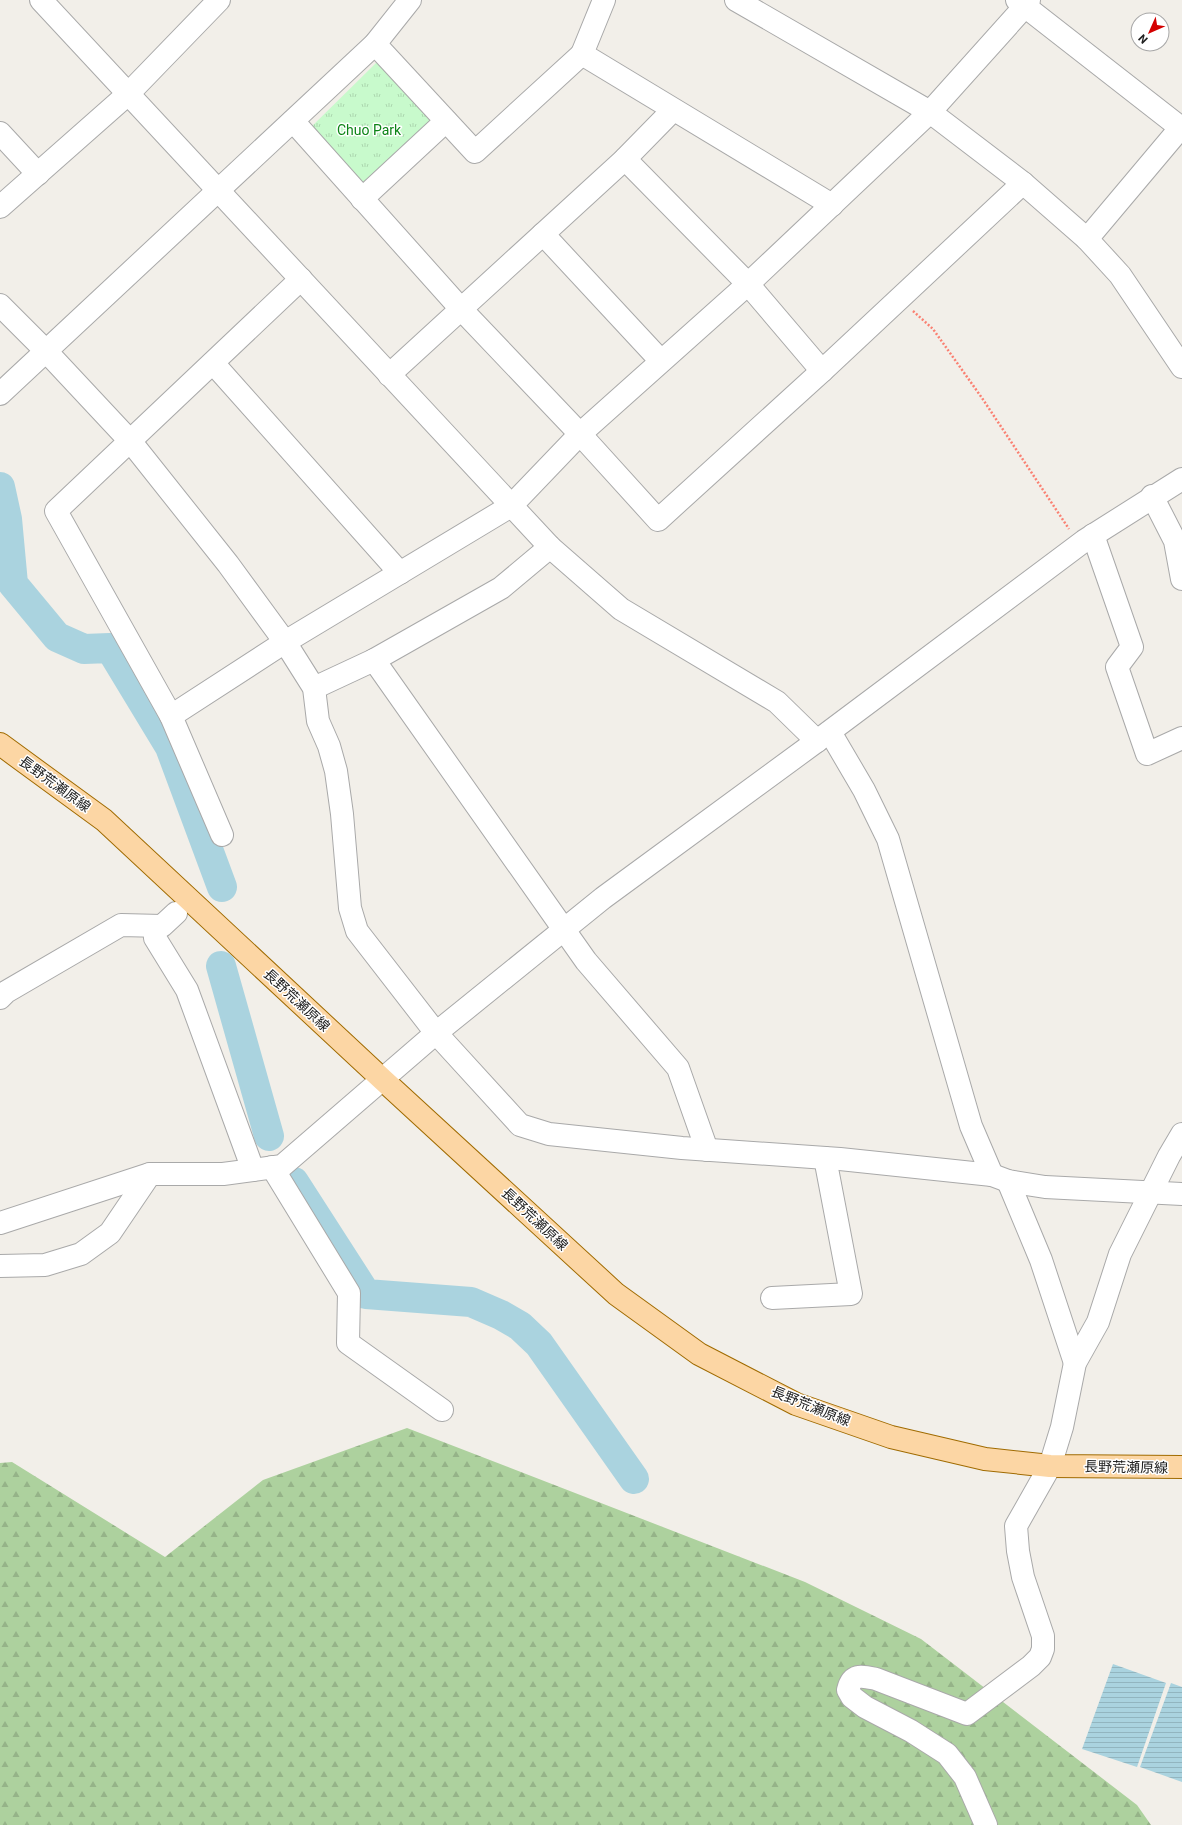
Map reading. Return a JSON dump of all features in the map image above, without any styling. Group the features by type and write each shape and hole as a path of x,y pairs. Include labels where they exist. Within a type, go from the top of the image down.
{"main road":[{"name":"長野荒瀬原線","path":"0,744 104,820 616,1294 699,1354 796,1404 891,1437 985,1459 1050,1466 1182,1467"}],"street":[{"path":"41,0 550,547 622,609 777,702 824,736 864,790 888,839 971,1126 1000,1178 1041,1260 1075,1363"},
{"path":"0,207 128,94 219,0"},
{"path":"0,394 375,44 410,0"},
{"path":"375,44 475,152 582,54 604,0"},
{"path":"736,0 930,112 1023,183 1086,239 1120,275 1182,366"},
{"path":"171,716 285,642 511,506 580,434 748,284 930,112 1024,2 1181,127 1086,239"},
{"path":"582,54 832,206"},
{"path":"389,375 625,159 673,110"},
{"path":"292,121 461,309 580,434 658,520 1023,183"},
{"path":"362,199 446,121"},
{"path":"0,132 38,174"},
{"path":"625,159 748,284 822,370"},
{"path":"543,234 662,361"},
{"path":"222,835 171,716 56,511 131,442 301,279"},
{"path":"0,305 46,350 131,442 228,564 285,642 314,688 318,721 329,746 336,770 342,814 350,908 357,931 436,1033 520,1125 549,1134 707,1150 825,1158 1000,1178 1045,1187 1182,1194"},
{"path":"212,363 400,573"},
{"path":"0,1223 150,1174 223,1174 282,1166 436,1033 603,898 824,736 1086,540 1152,496 1182,479"},
{"path":"1152,496 1175,541 1182,578"},
{"path":"1086,540 1132,647 1117,667 1146,754 1182,738"},
{"path":"314,688 374,660 501,588 550,547"},
{"path":"374,660 565,929 586,961 678,1068 707,1150"},
{"path":"0,998 6,992 121,925 162,926 176,913"},
{"path":"154,926 155,938 187,990 262,1168 349,1293 348,1343 442,1410"},
{"path":"986,1825 965,1777 947,1754 910,1731 865,1707 852,1697 848,1690 853,1678 863,1676 876,1679 967,1714 1031,1666 1040,1657 1044,1649 1043,1636 1023,1577 1018,1551 1016,1526 1050,1466 1062,1427 1075,1363 1098,1322 1120,1254 1169,1156 1182,1134"},
{"path":"772,1298 851,1294 825,1158"},
{"path":"0,1266 45,1265 81,1254 110,1233 150,1174"}],"path":[{"path":"900,298 933,329 1086,540"}],"green space":[{"name":"Chuo Park","path":"377,62 436,124 364,192 302,136"},
{"path":"407,1428 805,1582 921,1639 1137,1805 1151,1825 0,1825 0,1463 12,1462 165,1557 263,1480"}],"water":[{"path":"1113,1664 1166,1683 1137,1767 1082,1749"},
{"path":"1171,1683 1182,1687 1182,1782 1140,1767"}],"waterway":[{"path":"0,487 7,519 13,584 57,637 84,649 110,648 170,747 222,887"},
{"path":"221,966 269,1136"},
{"path":"294,1182 366,1294 471,1302 501,1315 520,1326 539,1344 634,1479"}]}
